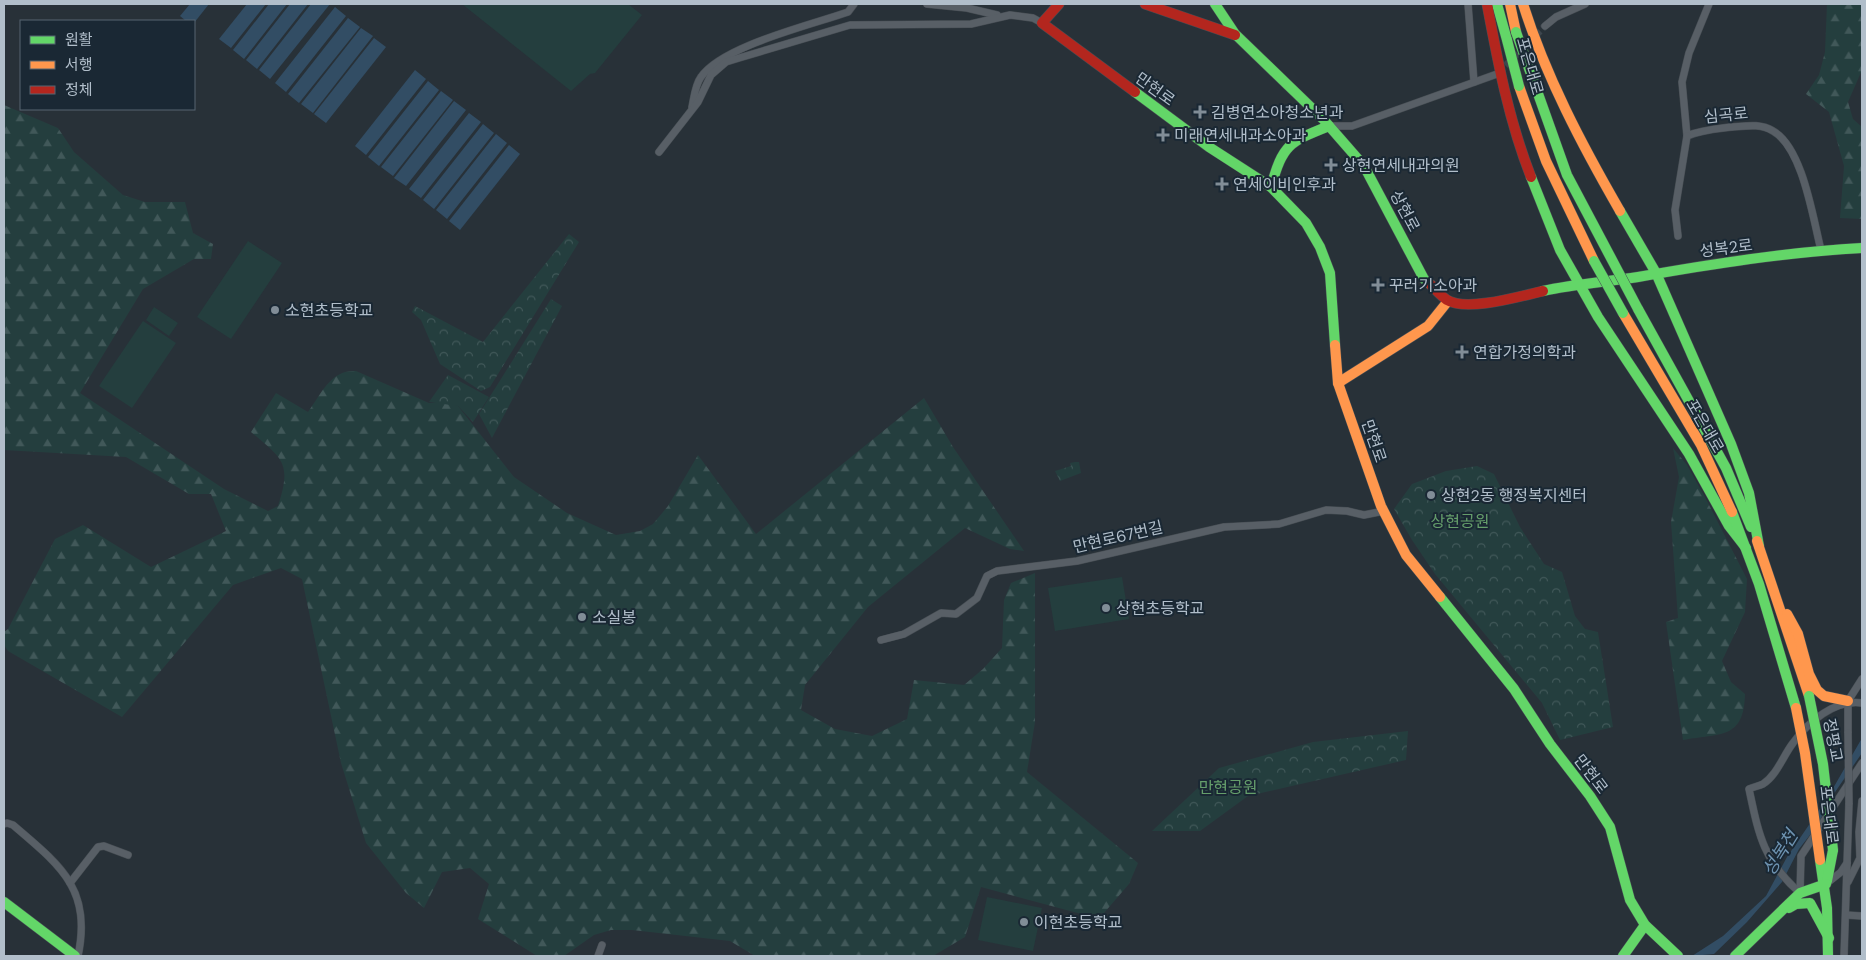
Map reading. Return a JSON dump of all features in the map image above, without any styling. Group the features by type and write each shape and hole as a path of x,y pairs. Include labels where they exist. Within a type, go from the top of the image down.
{"main road":[{"path":"1042,23 1060,4"},
{"path":"1145,4 1235,35"},
{"name":"상현로","path":"1215,4 1235,35 1330,126 1364,166 1424,279 1448,301"},
{"path":"1487,4 1497,59 1525,162 1560,250 1578,283 1689,454 1729,526 1746,548"},
{"name":"포은대로","path":"1497,4 1519,86 1546,161 1594,261 1710,463 1746,548 1771,616 1796,708 1805,753 1820,860 1826,884 1828,956"},
{"name":"포은대로","path":"1510,4 1516,32 1536,93 1567,175 1609,257 1726,468 1759,546 1780,604 1809,696"},
{"path":"1523,4 1531,32 1578,138 1656,273 1731,444 1748,493 1759,546"},
{"name":"만현로","path":"1042,23 1209,147 1271,188 1306,223 1320,247 1330,273 1338,383 1384,511 1406,555 1529,709 1550,744 1610,826 1630,900 1646,925 1678,956"},
{"path":"1271,188 1284,148 1298,139 1330,126"},
{"name":"성복2로","path":"1578,283 1594,283 1821,250 1862,248"},
{"path":"1338,383 1428,326 1448,301 1475,304 1493,302 1578,283"},
{"path":"1780,604 1795,628 1812,678 1820,694 1826,697 1839,697 1848,701"},
{"name":"정평교","path":"1809,696 1823,764 1833,850"},
{"name":"포은대로","path":"1826,884 1833,850"},
{"path":"1735,956 1800,893 1813,886 1826,884"},
{"path":"4,902 76,956"},
{"path":"1772,920 1796,904 1810,903 1829,938"},
{"path":"1623,956 1646,925"}],"street":[{"path":"690,112 700,79 710,67 734,52 753,44 848,12 854,4"},
{"path":"927,4 967,8 1000,16"},
{"path":"1468,4 1474,82"},
{"path":"1545,26 1556,17 1585,4"},
{"name":"심곡로","path":"1709,4 1689,54 1682,82 1687,136 1698,132 1752,125 1773,131 1782,138 1798,165 1821,250"},
{"path":"659,152 702,95 711,75 726,62 850,25 971,24 1000,16"},
{"name":"만현로","path":"1000,16 1024,16 1042,23"},
{"path":"1330,126 1352,126 1497,74"},
{"path":"1678,236 1676,210 1687,136"},
{"name":"만현로67번길","path":"881,640 904,634 941,613 956,614 977,598 987,576 997,571 1076,561 1224,527 1279,524 1326,510 1347,511 1364,515 1384,511"},
{"path":"1800,893 1770,861 1757,829 1749,789 1763,784 1772,775 1793,743 1806,729 1821,716 1848,701 1862,679"},
{"path":"1848,701 1862,702"},
{"path":"1844,956 1849,803 1848,701"},
{"path":"1800,893 1801,856 1862,763"},
{"path":"1847,885 1861,858 1862,801"},
{"path":"4,824 14,825 30,839 61,870 70,883 79,903 82,919 83,932 76,956"},
{"path":"70,883 98,846 104,846 128,855"},
{"path":"1826,884 1842,872 1848,861"},
{"path":"1846,915 1862,916"},
{"path":"598,956 602,945"}],"green space":[{"path":"462,4 628,4 642,15 595,73 590,74 571,91"},
{"path":"1827,4 1862,5 1862,70 1848,102 1853,119 1862,127 1862,219 1840,218 1844,166 1829,112 1806,94 1819,75 1825,52"},
{"path":"4,105 58,128 74,152 123,195 145,202 185,202 193,233 213,244 211,259 194,259 143,289 80,393 224,489 268,511 278,506 282,492 284,471 282,463 277,456 251,432 276,393 308,412 333,378 347,371 356,371 429,403 449,403 458,406 514,477 567,513 616,535 640,531 653,524 668,506 698,455 756,534 924,398 953,447 1024,551 1010,549 965,528 868,607 805,685 801,710 835,729 872,736 907,719 914,680 964,685 983,669 1002,648 1004,600 1011,583 1035,573 1035,722 1027,772 1138,863 1129,884 1104,913 1085,915 981,887 965,937 933,956 755,956 730,941 632,930 611,930 594,935 564,956 537,956 478,919 489,884 470,868 442,872 424,908 406,893 366,843 341,763 302,579 281,568 233,585 122,717 8,651 4,645 4,632 8,629 55,539 83,525 151,567 226,531 211,494 189,494 126,457 4,450"},
{"path":"569,234 579,242 490,387 481,391 440,364 421,320 412,312 415,306 483,342"},
{"path":"248,241 282,263 231,339 197,317"},
{"path":"551,299 562,306 492,438 479,414"},
{"path":"154,307 178,323 169,336 146,320"},
{"path":"143,321 176,343 132,408 99,386"},
{"path":"448,375 489,397 473,422 458,406 429,402"},
{"path":"1673,448 1687,465 1747,579 1745,612 1722,661 1731,682 1745,694 1744,709 1740,720 1728,732 1683,740 1666,622 1678,618 1671,522 1679,477"},
{"path":"1079,462 1081,473 1060,481 1055,471 1071,466 1070,463"},
{"name":"상현공원","path":"1477,466 1494,474 1520,527 1544,564 1562,572 1575,616 1585,629 1598,632 1613,727 1560,740 1542,703 1435,574 1394,509 1412,484 1446,471"},
{"path":"1122,577 1129,619 1055,631 1048,588"},
{"name":"만현공원","path":"1408,731 1406,760 1248,796 1200,831 1152,831 1219,768 1313,742"},
{"path":"987,897 1042,908 1033,951 978,940"}],"water":[{"path":"190,4 209,4 195,22 195,20 185,20 180,16"},
{"path":"247,4 266,4 231,48 219,39"},
{"path":"269,4 287,4 244,59 233,50"},
{"path":"290,4 308,4 257,69 246,60"},
{"path":"311,4 330,4 270,79 259,70"},
{"path":"335,7 346,16 286,92 275,83"},
{"path":"348,18 360,27 299,103 288,94"},
{"path":"361,28 373,36 313,113 301,104"},
{"path":"374,38 386,47 326,123 314,114"},
{"path":"415,70 426,79 366,155 355,146"},
{"path":"428,81 439,90 379,166 368,157"},
{"path":"441,91 453,100 393,176 381,167"},
{"path":"454,101 466,110 406,186 394,178"},
{"path":"469,113 481,122 421,198 409,189"},
{"path":"483,124 494,133 434,209 423,200"},
{"path":"496,134 507,143 447,219 436,210"},
{"path":"509,145 520,154 460,230 449,221"},
{"path":"1862,738 1862,753 1833,795 1817,826 1799,849 1782,882 1747,922 1714,954 1692,956 1723,936 1766,896 1787,857 1828,797"}],"tunnel":[{"path":"1498,73 1545,26"}],"traffic: fast":[{"path":"1215,4 1235,34 1323,119 1364,166 1424,279 1430,284"},
{"path":"1497,4 1507,40"},
{"path":"1516,32 1567,175 1638,309"},
{"path":"1507,40 1519,86"},
{"path":"1135,92 1209,147 1271,187 1306,223 1320,247 1330,273 1335,345"},
{"path":"1271,187 1284,153 1290,146 1305,136 1329,126"},
{"path":"1531,177 1560,250 1598,317 1689,454 1729,526 1746,548"},
{"path":"1620,211 1656,273 1731,444 1749,493 1759,546"},
{"path":"1543,291 1750,259 1862,248"},
{"path":"1594,261 1623,313"},
{"path":"1638,309 1726,468 1751,527"},
{"path":"1732,512 1759,584 1796,708"},
{"path":"1440,597 1514,689 1550,744 1590,796 1610,827 1630,900 1645,925 1678,956"},
{"path":"1809,696 1823,764 1833,850"},
{"path":"1827,881 1833,850"},
{"path":"1820,860 1827,908 1828,956"},
{"path":"1735,956 1800,893 1826,884"},
{"path":"4,902 75,956"},
{"path":"1789,908 1796,904 1810,903 1829,938"},
{"path":"1623,956 1645,925"}],"traffic: slow":[{"path":"1510,4 1516,32"},
{"path":"1523,4 1532,31 1566,110 1620,211"},
{"path":"1519,86 1546,161 1594,261"},
{"path":"1338,383 1428,326 1448,301"},
{"path":"1623,313 1701,445 1732,512"},
{"path":"1335,345 1338,383 1381,506 1406,555 1440,597"},
{"path":"1757,541 1809,696"},
{"path":"1787,614 1798,634 1809,674 1817,690 1824,696 1848,701"},
{"path":"1796,708 1805,753 1820,860"}],"traffic: jam":[{"path":"1059,4 1042,23 1135,92"},
{"path":"1145,4 1235,35"},
{"path":"1487,4 1510,113 1531,177"},
{"path":"1430,284 1447,300 1467,304 1494,302 1543,291"}],"place":[{"name":"김병연소아청소년과","path":"1200,112"},
{"name":"미래연세내과소아과","path":"1163,135"},
{"name":"상현연세내과의원","path":"1331,165"},
{"name":"연세이비인후과","path":"1222,184"},
{"name":"꾸러기소아과","path":"1378,285"},
{"name":"소현초등학교","path":"275,310"},
{"name":"연합가정의학과","path":"1462,352"},
{"name":"상현2동 행정복지센터","path":"1431,495"},
{"name":"상현초등학교","path":"1106,608"},
{"name":"소실봉","path":"582,617"},
{"name":"이현초등학교","path":"1024,922"}],"water label":[{"name":"성복천","path":"1780,853"}]}
